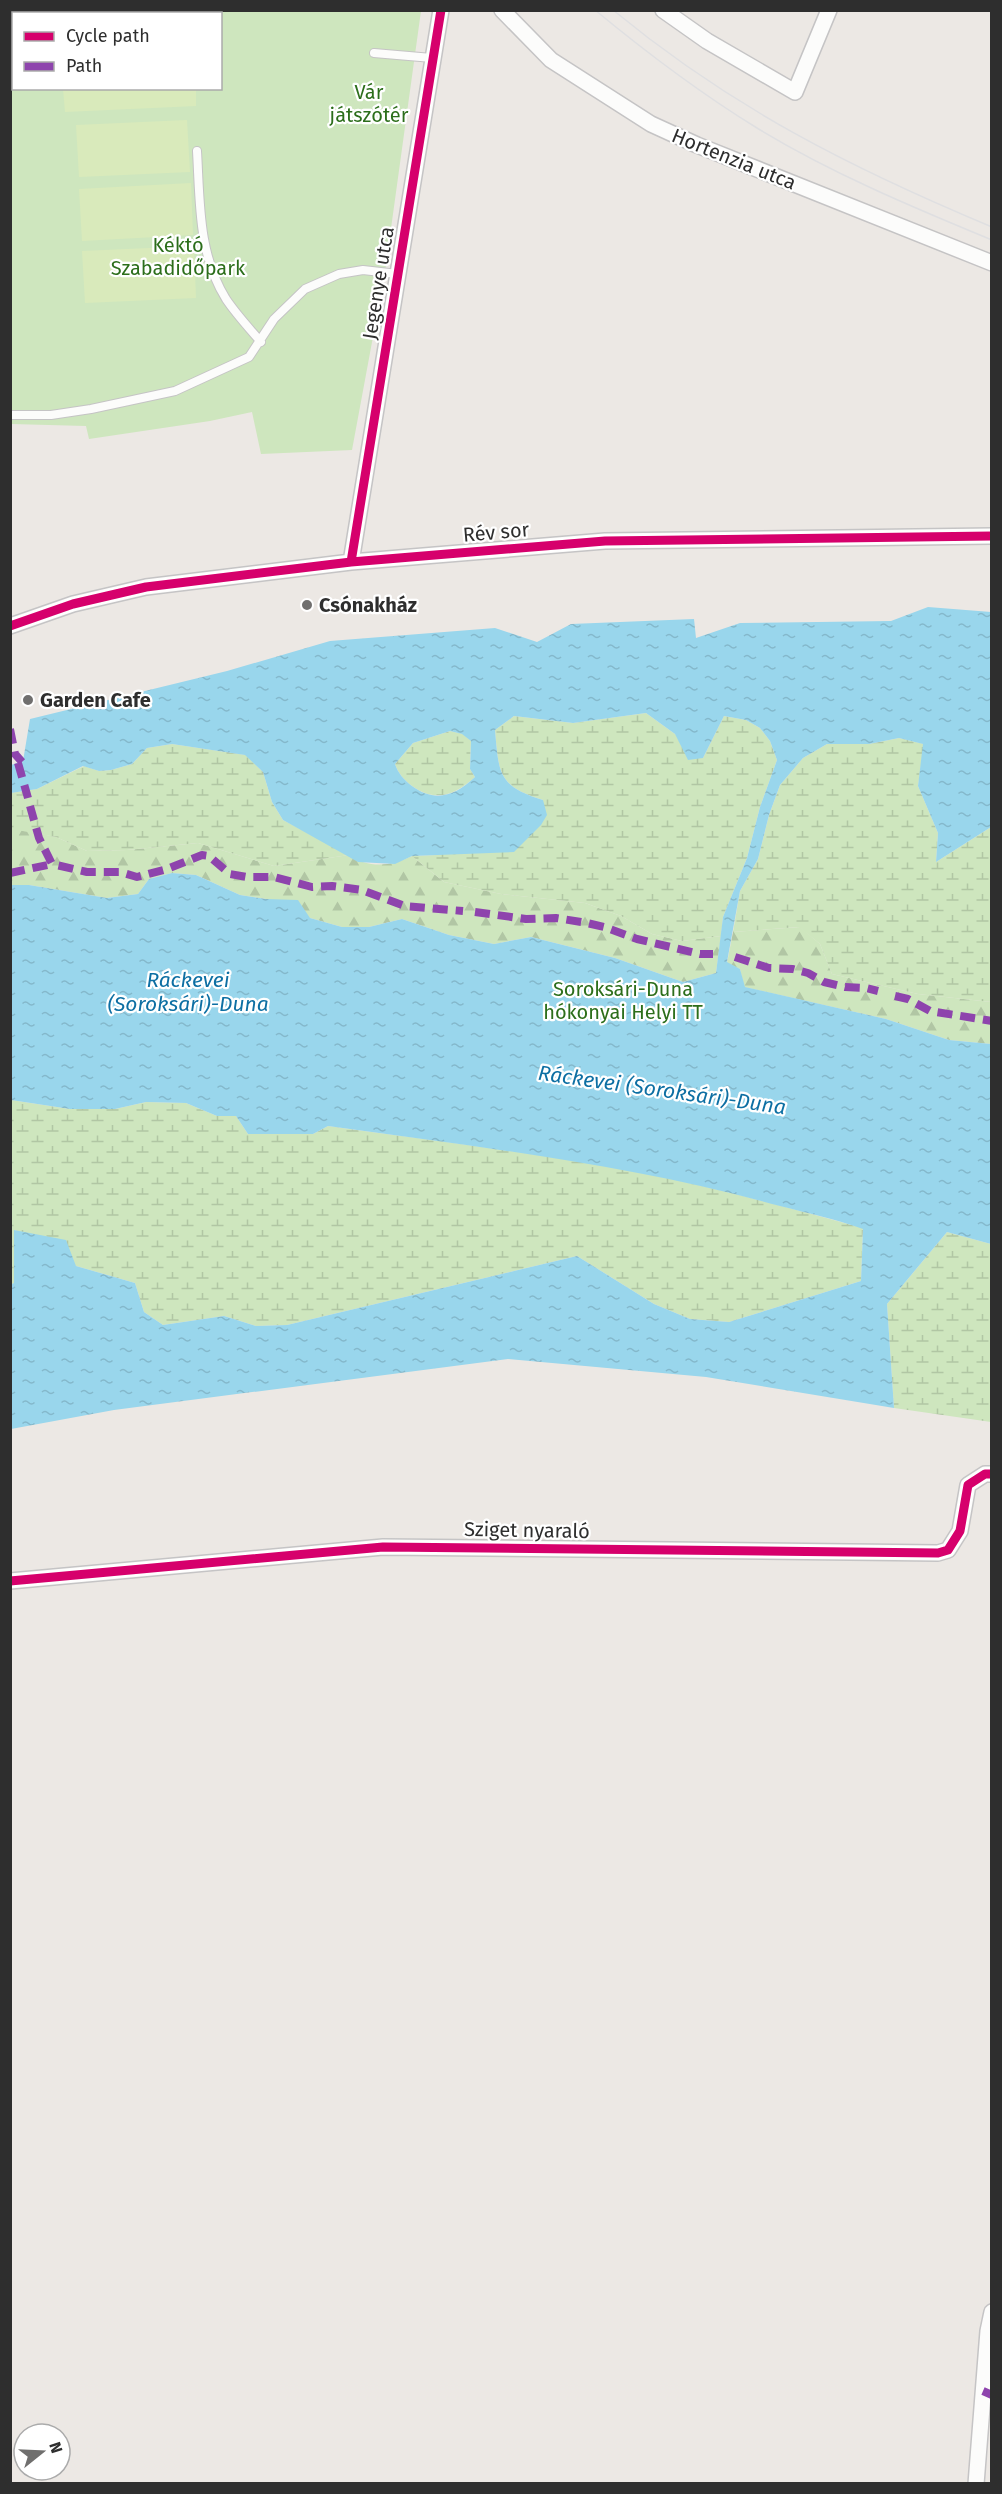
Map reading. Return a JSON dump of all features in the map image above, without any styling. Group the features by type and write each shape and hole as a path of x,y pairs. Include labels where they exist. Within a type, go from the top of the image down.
{"street":[{"name":"Jegenye utca","path":"351,562 441,10"},
{"name":"Hortenzia utca","path":"502,10 551,60 651,124 697,145 992,263"},
{"path":"663,10 707,41 795,92 829,10"},
{"name":"Rév sor","path":"10,626 73,604 146,588 351,562 604,541 992,536"},
{"name":"Sziget nyaraló","path":"10,1581 383,1547 938,1553 948,1550 960,1531 968,1485 985,1474 992,1474"},
{"path":"976,2484 988,2331 992,2312"}],"lane":[{"path":"374,53 432,58"},
{"path":"197,151 201,232 213,271 226,298 261,342"},
{"path":"10,415 51,415 91,410 175,391 249,357 274,319 305,289 339,274 363,270 398,274"}],"green space":[{"name":"Kéktó Szabadidőpark","path":"11,11 421,11 385,272 352,450 261,454 252,412 210,421 89,439 86,426 11,424"},
{"path":"63,90 196,90 196,106 65,112"},
{"path":"187,120 190,172 79,177 76,125"},
{"path":"191,183 193,235 82,241 79,189"},
{"path":"194,246 196,298 85,303 82,251"},
{"path":"646,713 703,758 724,716 746,720 760,728 770,741 777,760 760,807 747,858 723,917 721,936 682,941 652,934 621,916 585,903 501,894 444,882 412,856 437,855 543,800 517,789 509,783 500,768 495,730 514,716 573,723"},
{"path":"450,731 463,734 471,741 470,769 475,777 445,795 429,794 412,786 404,779 395,764 413,743"},
{"path":"899,738 924,744 918,786 938,833 936,862 991,827 991,1002 918,994 832,974 820,944 799,927 733,932 740,891 758,859 769,815 780,785 803,758 827,744 869,744"},
{"path":"172,744 246,755 263,772 272,802 283,820 349,855 274,866 198,843 127,850 87,851 56,837 11,829 10,793 37,789 84,766 99,771 132,764 147,748"},
{"path":"12,828 56,837 87,851 127,850 198,843 274,866 349,855 372,864 389,864 412,856 444,882 501,894 585,903 621,916 652,934 682,941 721,936 716,973 683,982 615,958 531,937 494,944 449,935 402,919 369,927 342,927 310,918 266,899 240,895 196,875 172,873 149,879 138,894 107,898 29,885 11,885"},
{"path":"800,927 820,944 832,974 918,994 991,1002 991,1044 949,1040 886,1019 744,987 740,969 727,963 733,932"},
{"path":"11,1100 70,1109 115,1109 146,1102 186,1103 217,1116 236,1116 248,1134 313,1134 328,1126 528,1154 674,1180 863,1228 861,1281 729,1322 690,1319 654,1304 577,1256 287,1325 256,1326 224,1316 163,1325 144,1312 135,1283 76,1266 15,1230 14,1283 11,1285"},
{"path":"947,1232 991,1244 991,1422 894,1408 887,1304"}],"water":[{"name":"Ráckevei (Soroksári)-Duna","path":"928,607 991,612 991,827 936,862 938,833 918,786 923,744 899,738 869,744 827,744 803,758 780,785 769,815 758,859 740,891 727,962 740,969 745,987 886,1019 949,1040 991,1044 991,1244 947,1232 887,1304 894,1408 706,1377 508,1359 114,1410 11,1429 10,1285 14,1283 14,1230 66,1240 76,1266 135,1283 144,1312 163,1325 224,1316 256,1326 287,1325 577,1256 654,1304 690,1319 729,1322 861,1281 863,1229 822,1216 668,1179 556,1158 328,1126 313,1134 248,1134 236,1116 217,1116 186,1103 146,1102 115,1109 70,1109 11,1100 11,885 29,885 107,898 138,894 149,879 172,873 196,875 240,895 298,900 310,918 342,927 369,927 402,919 449,935 494,944 531,937 615,958 683,982 716,973 723,917 747,858 760,807 777,760 770,741 760,728 746,720 724,716 703,758 688,760 675,734 646,713 573,723 514,716 495,730 500,768 509,783 517,789 543,800 547,815 541,825 514,852 412,856 395,864 358,862 283,820 272,802 263,772 245,755 172,744 147,748 132,764 99,771 83,766 37,789 11,793 11,765 23,761 30,719 227,671 330,641 495,628 537,642 571,624 694,619 696,638 740,623 891,621","holes":["450,731 462,734 471,741 470,769 475,777 460,789 445,795 429,794 412,786 398,770 395,764 413,743"]}],"tram line":[{"path":"595,10 694,87 757,128 814,160 872,188 992,240"},
{"path":"613,10 703,77 794,133 890,182 992,227"}],"marked path":[{"path":"10,729 15,754 22,762"},
{"path":"18,763 28,798"},
{"path":"30,806 39,838 52,864 87,872 120,872 137,877 167,869 202,855 209,856 230,874 247,877 274,877 312,887 332,886 362,890 405,906 463,911"},
{"path":"10,873 52,864"},
{"path":"475,912 526,919 556,918 587,923 637,939 700,954 713,954"},
{"path":"735,957 769,968 793,969 808,973 824,982 845,987 878,991"},
{"path":"895,996 908,999 930,1011 992,1021"},
{"path":"983,2391 992,2395"}],"cycle path":[{"path":"351,562 441,10"},
{"path":"10,626 73,604 146,587 351,562 605,541 992,536"},
{"path":"10,1581 383,1547 938,1553 948,1550 960,1531 968,1485 985,1474 992,1474"}],"place":[{"name":"Csónakház","path":"307,605"},
{"name":"Garden Cafe","path":"28,700"}],"park label":[{"name":"Vár játszótér","path":"369,104"},
{"name":"Soroksári-Duna hókonyai Helyi TT","path":"623,1000"}]}
